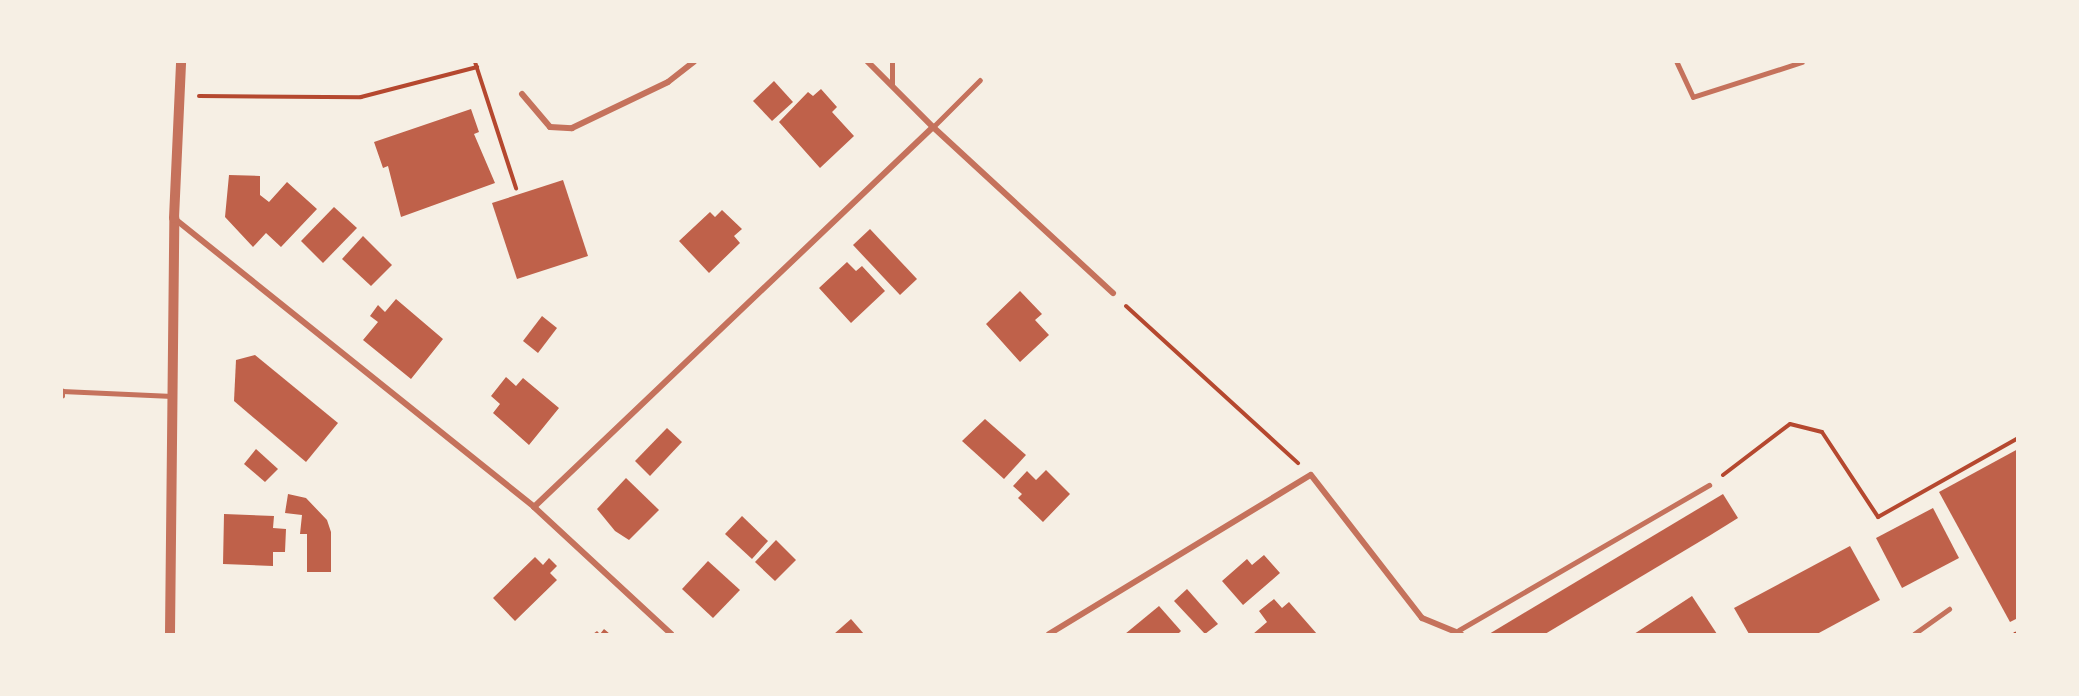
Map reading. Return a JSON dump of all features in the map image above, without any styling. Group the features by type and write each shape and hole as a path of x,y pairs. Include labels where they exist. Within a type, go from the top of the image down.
{"street":[{"path":"170,634 174,219 181,62"},
{"path":"522,94 550,127 572,128 668,82 694,62"},
{"path":"868,62 933,127 1113,293"},
{"path":"534,507 933,127"},
{"path":"174,219 534,507 671,634"},
{"path":"1049,634 1311,476 1422,618 1460,632"}],"lane":[{"path":"892,62 892,86"},
{"path":"1677,62 1693,97 1802,62"},
{"path":"933,127 980,80"},
{"path":"62,396 62,391 172,396"},
{"path":"1460,632 1709,486"},
{"path":"1914,634 1949,609"}],"path":[{"path":"475,62 516,188"},
{"path":"179,95 360,98 477,67"},
{"path":"1113,293 1311,476"},
{"path":"1709,486 1790,424 1822,432 1878,517 2018,438"}],"building":[{"path":"774,81 793,102 772,121 753,101"},
{"path":"821,89 837,107 832,112 854,136 820,168 779,122 808,92 813,96"},
{"path":"471,109 479,132 474,134 495,183 401,217 388,166 383,168 374,142"},
{"path":"229,175 260,176 260,195 269,202 287,182 317,209 281,247 266,233 253,247 225,217"},
{"path":"563,180 588,256 517,279 492,203"},
{"path":"334,207 357,228 323,263 301,241"},
{"path":"722,210 742,229 734,236 740,243 709,273 679,241 710,212 715,217"},
{"path":"870,229 917,279 900,295 853,245"},
{"path":"363,236 392,265 371,286 342,259"},
{"path":"847,262 856,271 862,266 885,291 851,323 819,288"},
{"path":"1020,291 1042,314 1035,320 1049,335 1020,362 986,324"},
{"path":"396,299 443,339 411,379 363,340 378,322 370,316 378,305 385,312"},
{"path":"542,316 557,328 538,353 523,341"},
{"path":"255,355 338,423 306,462 234,401 236,360"},
{"path":"506,377 516,386 523,378 559,408 529,445 493,413 500,404 491,396"},
{"path":"985,419 1026,455 1004,479 962,441"},
{"path":"667,428 682,442 650,476 635,461"},
{"path":"256,449 278,469 265,482 244,464"},
{"path":"2018,449 2018,618 2010,622 1939,492"},
{"path":"1046,470 1070,494 1043,522 1018,498 1022,494 1013,486 1027,471 1036,480"},
{"path":"626,478 659,510 629,540 615,531 597,509"},
{"path":"288,494 306,498 327,520 331,532 331,572 307,572 307,534 300,534 302,515 285,513"},
{"path":"1723,494 1738,518 1709,536 1545,634 1489,634"},
{"path":"1933,508 1959,558 1902,588 1876,538"},
{"path":"224,514 274,516 273,528 286,529 285,552 273,552 273,566 223,564"},
{"path":"742,516 768,541 752,559 725,534"},
{"path":"776,540 796,560 775,581 755,562"},
{"path":"1850,546 1880,600 1817,634 1749,634 1734,608"},
{"path":"1264,555 1280,573 1243,605 1222,581 1247,559 1252,565"},
{"path":"535,557 543,565 549,558 557,566 550,573 557,580 515,621 493,598"},
{"path":"708,561 740,590 713,618 682,589"},
{"path":"1187,589 1218,624 1205,634 1174,601"},
{"path":"1692,596 1717,634 1634,634"},
{"path":"1274,599 1282,608 1289,602 1317,634 1253,634 1267,622 1259,611"},
{"path":"1159,606 1181,631 1178,634 1125,634"},
{"path":"851,619 864,634 834,634"},
{"path":"604,629 610,634 600,634"}]}
